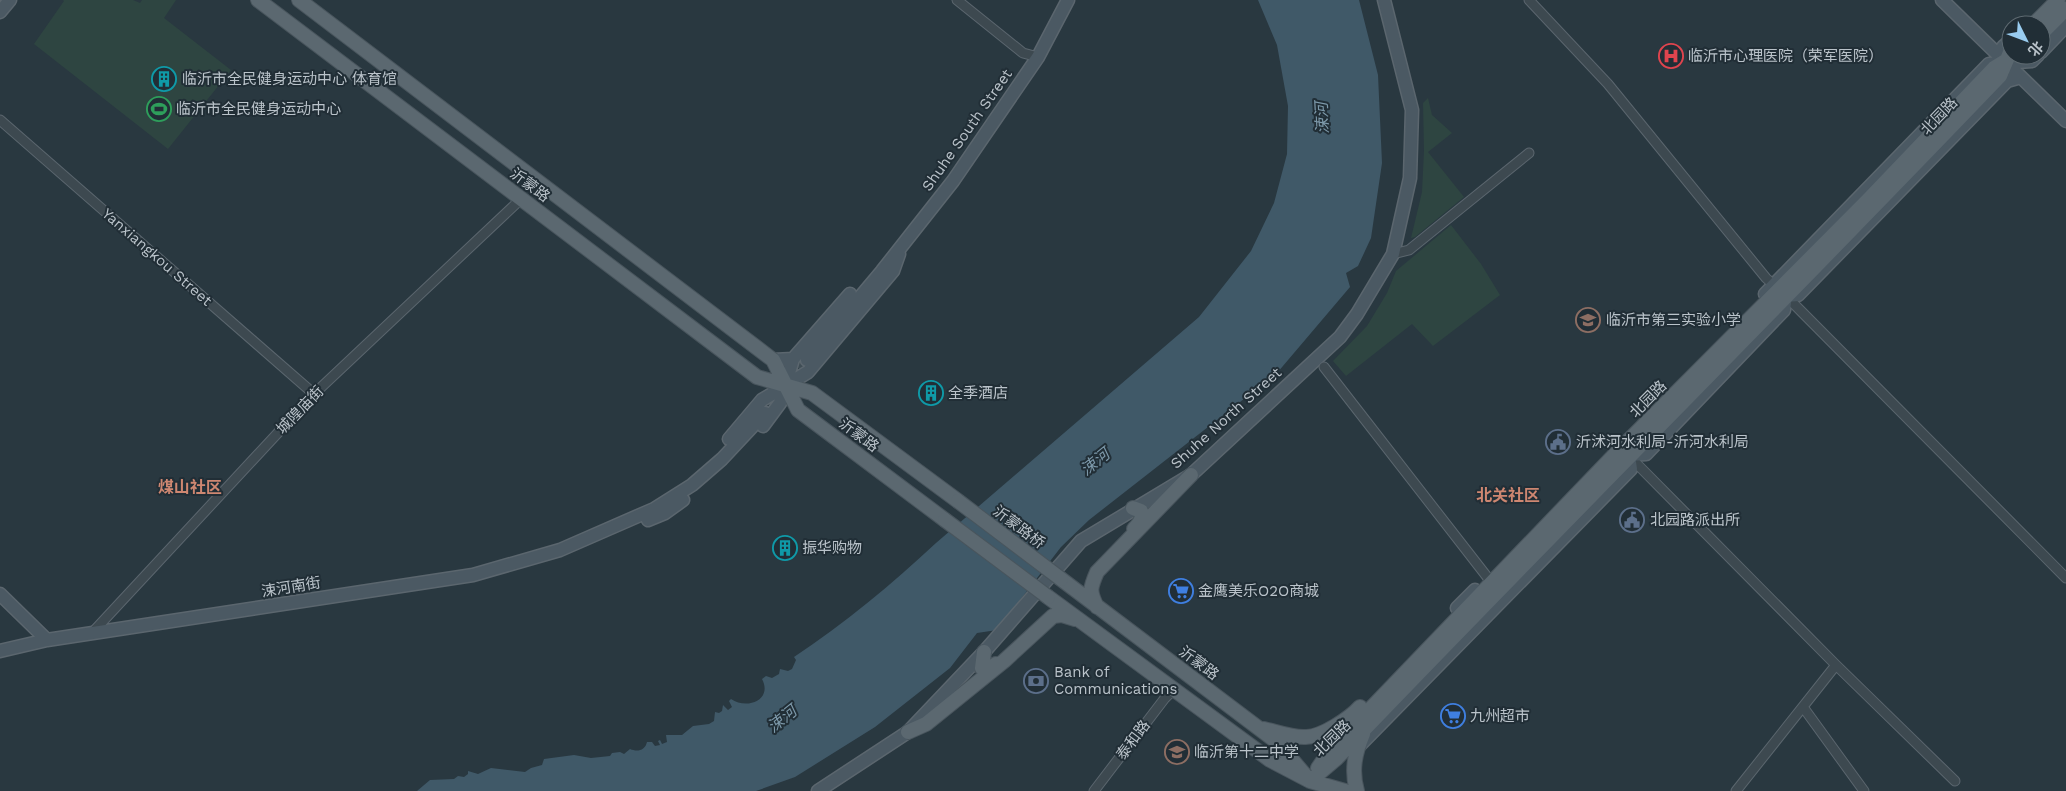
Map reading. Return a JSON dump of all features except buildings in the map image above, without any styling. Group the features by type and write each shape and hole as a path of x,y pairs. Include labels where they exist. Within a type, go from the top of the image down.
{"main road":[{"path":"0,12 10,0"},
{"name":"沂蒙路","path":"258,0 757,377 812,393 958,501"},
{"name":"沂蒙路","path":"299,0 773,360 798,410 1048,597"},
{"name":"Shuhe South Street","path":"807,360 882,271 953,181 1038,57 1068,0"},
{"name":"Shuhe North Street","path":"818,791 908,732 984,652 1081,541 1133,508 1191,475 1340,336 1357,314 1392,254 1410,178 1412,110 1384,0"},
{"path":"1942,0 2001,48"},
{"path":"2036,15 2050,0"},
{"path":"2043,15 2058,0"},
{"path":"2051,24 2066,8"},
{"path":"2051,42 2066,26"},
{"name":"北园路","path":"1314,786 1336,758 1625,452 1994,68 2001,63"},
{"path":"2015,65 2021,78 2066,121"},
{"path":"1780,290 1798,295 2007,81 2021,78"},
{"path":"584,539 654,509 692,485 722,459 770,412 786,386 793,359 879,261 903,245"},
{"path":"584,539 650,503 684,481 712,458 762,400 808,372 893,271 903,245"},
{"path":"1357,748 1631,469 1625,452 1646,454 1784,310 1780,290"},
{"path":"1258,728 1306,738 1350,718 1463,607 1488,578 1780,290"},
{"path":"773,360 793,359"},
{"path":"757,377 762,400"},
{"path":"770,412 798,410"},
{"name":"北园路","path":"1314,786 1329,752 1463,607 1625,452"},
{"path":"1098,608 1090,594 1097,572 1191,475"},
{"name":"沂蒙路桥","path":"958,501 1061,579"},
{"path":"1061,579 1083,581 1141,521 1141,511 1133,508"},
{"name":"涑河南街","path":"0,651 47,640 472,576 527,561 584,539"},
{"name":"沂蒙路","path":"1061,579 1277,742 1314,786"},
{"path":"0,594 47,640"},
{"path":"984,652 982,668 988,670 1044,618 1048,612 1048,597"},
{"path":"1048,597 1270,760 1314,786 1345,791"},
{"path":"908,732 926,724 1004,661 1053,616 1062,615 1081,621"},
{"path":"1357,791 1354,779 1354,762 1357,748 1366,727"}],"street":[{"path":"957,0 1022,53 1038,57"},
{"path":"1529,0 1608,84 1766,278 2066,578"},
{"name":"Yanxiangkou Street","path":"0,120 314,394"},
{"path":"1392,254 1410,250 1530,153"},
{"name":"城隍庙街","path":"91,634 314,394 521,199"},
{"path":"1324,367 1488,578"},
{"path":"1625,452 1836,665 1955,781"},
{"path":"1736,791 1836,665"},
{"name":"泰和路","path":"1094,791 1173,690"},
{"path":"1803,707 1864,791"}],"green space":[{"name":"临沂市全民健身运动中心","path":"63,0 133,0 140,3 142,0 176,0 164,18 231,70 168,149 34,44"},
{"path":"1428,98 1432,115 1452,133 1428,152 1464,197 1415,237 1411,238 1422,192 1424,151 1423,103"},
{"path":"1451,225 1481,264 1500,295 1433,346 1412,324 1346,376 1333,361 1367,326 1387,293 1396,271"}],"water":[{"name":"涑河","path":"1258,0 1359,0 1378,75 1382,163 1371,238 1358,266 1346,273 1350,287 1277,373 1089,520 1061,547 997,630 977,633 950,668 875,727 795,777 756,791 417,791 430,780 454,779 458,776 464,777 468,774 468,771 478,774 491,768 525,772 542,765 544,759 574,755 591,758 610,756 612,753 620,752 624,754 630,749 640,750 647,742 652,742 655,746 660,745 658,741 660,740 662,744 667,742 666,735 682,735 693,726 709,724 714,721 715,712 719,713 722,711 723,705 728,710 732,707 729,701 731,699 744,703 757,701 764,693 762,679 766,676 772,678 779,674 780,669 788,671 792,669 796,660 794,657 831,631 885,588 1199,317 1251,251 1274,203 1287,154 1288,106 1277,45"}],"tunnel":[{"path":"788,383 807,360"}],"place":[{"name":"临沂市心理医院（荣军医院）","path":"1671,56"},
{"name":"临沂市全民健身运动中心 体育馆","path":"164,79"},
{"name":"临沂市全民健身运动中心","path":"159,109"},
{"name":"临沂市第三实验小学","path":"1588,320"},
{"name":"全季酒店","path":"931,393"},
{"name":"沂沭河水利局-沂河水利局","path":"1558,442"},
{"name":"北园路派出所","path":"1632,520"},
{"name":"振华购物","path":"785,548"},
{"name":"金鹰美乐O2O商城","path":"1181,591"},
{"name":"Bank of Communications","path":"1036,681"},
{"name":"九州超市","path":"1453,716"},
{"name":"临沂第十二中学","path":"1177,752"}],"district":[{"name":"煤山社区","path":"190,487"},
{"name":"北关社区","path":"1508,495"}]}
